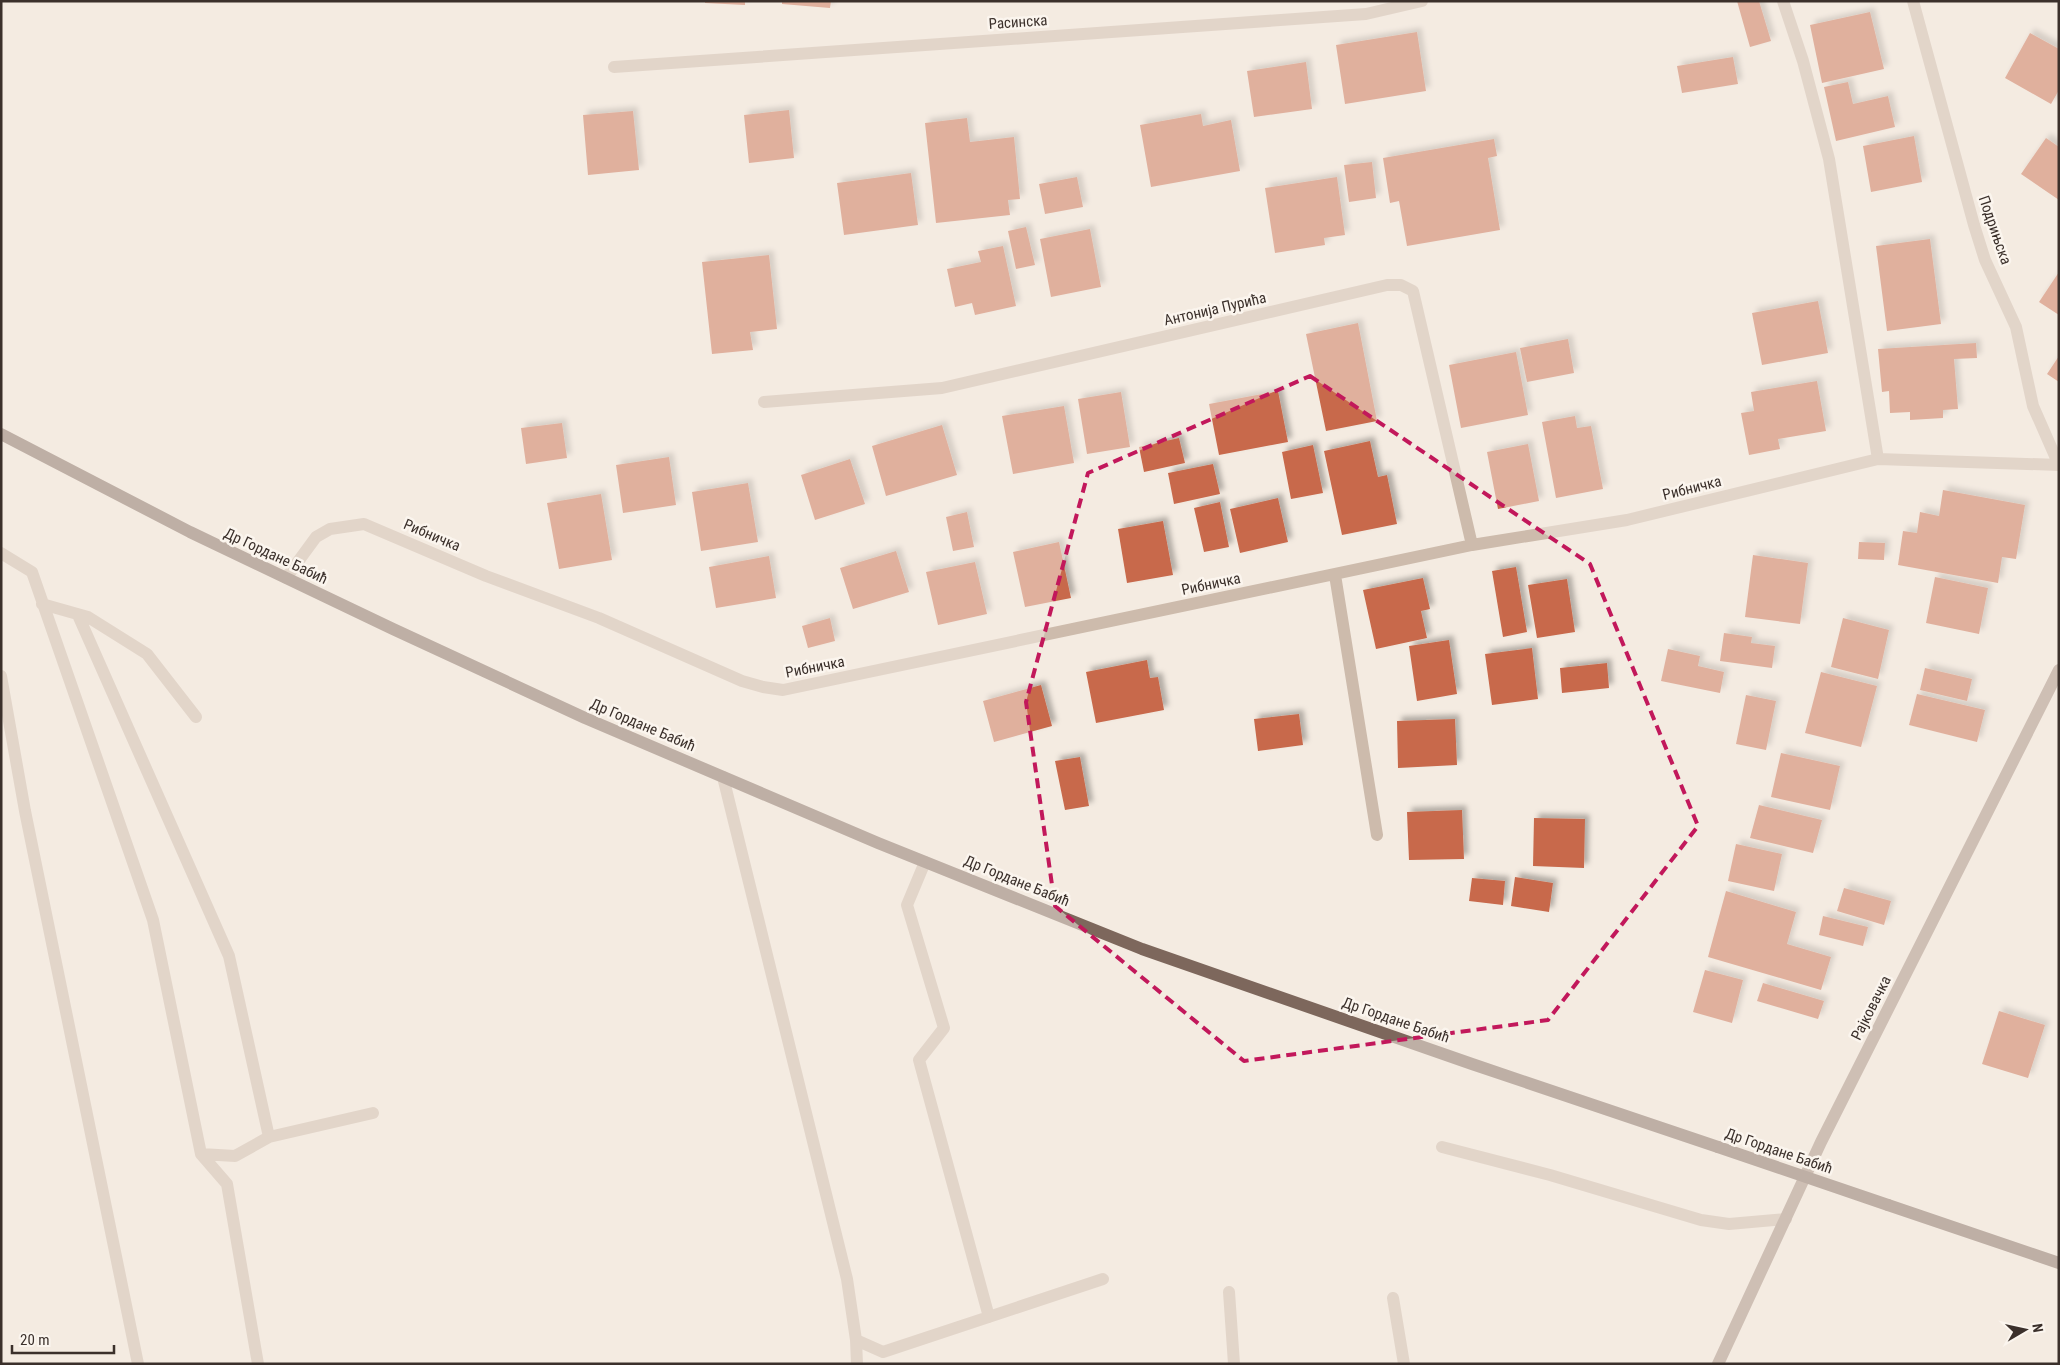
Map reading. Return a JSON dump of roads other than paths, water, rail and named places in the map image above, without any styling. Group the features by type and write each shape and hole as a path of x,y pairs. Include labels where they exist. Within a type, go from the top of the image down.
{"main road":[{"name":"Др Гордане Бабић","path":"1,434 190,532 585,718 925,862 1142,949 1472,1064 2059,1263"},
{"name":"Рајковачка","path":"1718,1364 1825,1134 2059,670"}],"street":[{"name":"Расинска","path":"614,67 1366,14 1422,1"},
{"path":"1782,1 1803,61 1829,159 1878,459"},
{"name":"Подрињска","path":"1914,1 1974,225 1985,260 2016,327 2033,406 2059,465"},
{"name":"Антонија Пурића","path":"764,402 942,388 1387,285 1401,285 1413,291 1472,545"},
{"name":"Рибничка","path":"286,578 316,537 330,529 364,524 486,576 599,618 742,681 783,690 1472,545 1627,520 1878,459 2059,465"},
{"path":"1,553 32,572 152,920 201,1154 226,1184 258,1364"},
{"path":"1335,575 1377,835"},
{"path":"42,604 88,617 147,654 196,717"},
{"path":"78,615 228,956 269,1137"},
{"path":"1,676 24,811 138,1364"},
{"path":"723,777 847,1279 856,1340 857,1364"},
{"path":"925,862 907,905 944,1028 918,1060 989,1317"},
{"path":"201,1154 235,1156 269,1137 373,1114"},
{"path":"1442,1147 1550,1175 1701,1220 1729,1224 1786,1219"},
{"path":"856,1340 883,1352 1103,1280"},
{"path":"1229,1292 1234,1364"},
{"path":"1393,1298 1404,1364"}]}
